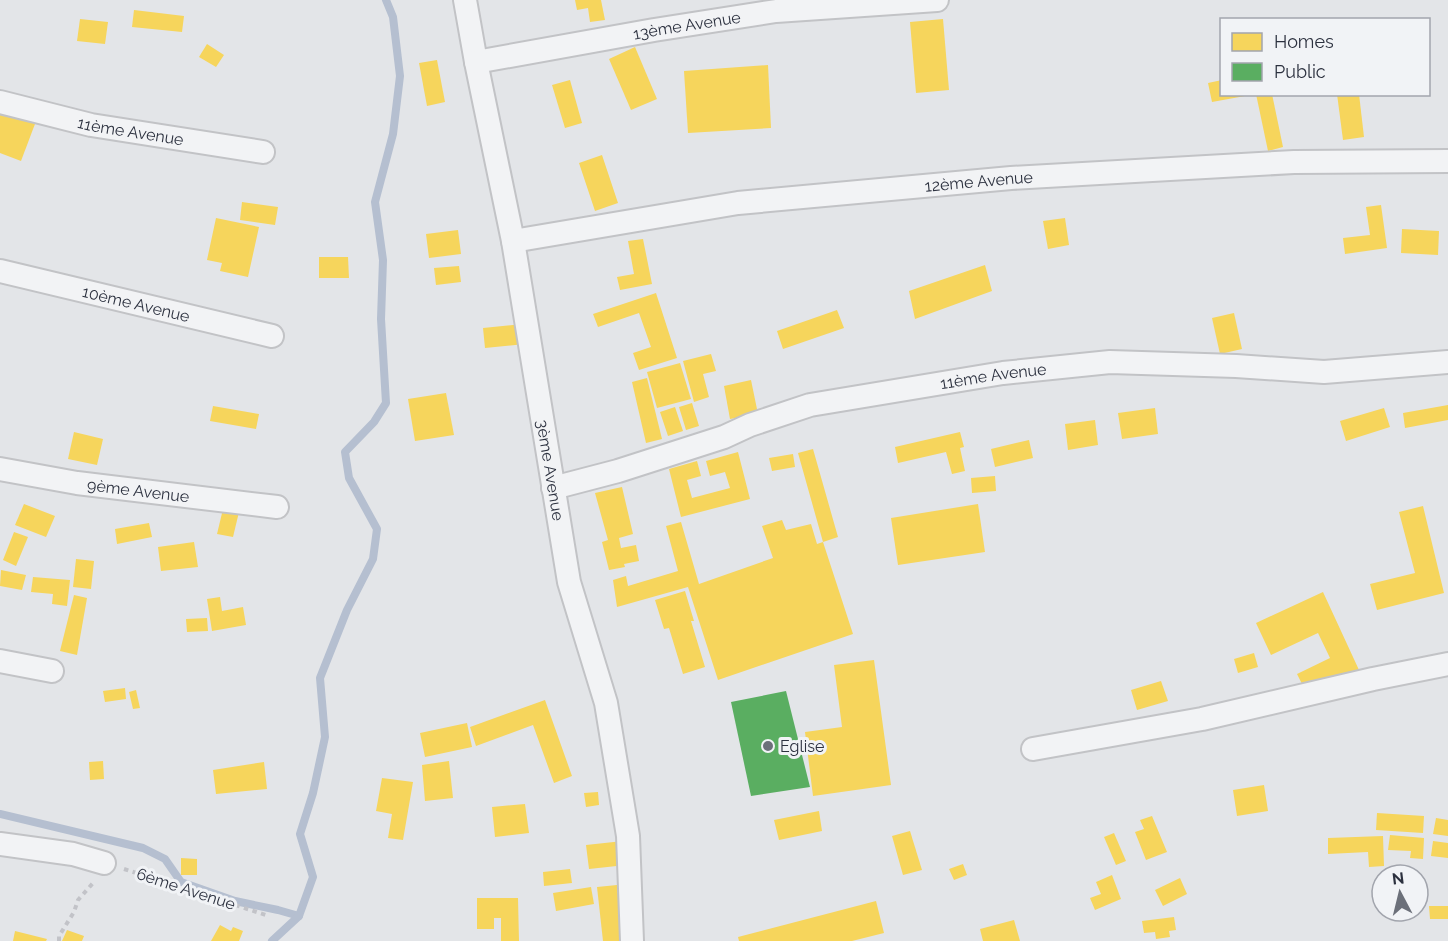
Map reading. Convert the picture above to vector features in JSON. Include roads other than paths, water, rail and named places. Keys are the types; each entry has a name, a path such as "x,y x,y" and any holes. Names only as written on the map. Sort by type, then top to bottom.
{"street":[{"name":"3ème Avenue","path":"465,0 513,241 569,582 606,704 628,836 632,941"},
{"name":"13ème Avenue","path":"476,62 776,11 937,0"},
{"name":"11ème Avenue","path":"0,102 91,124 263,152"},
{"name":"12ème Avenue","path":"513,241 738,203 1011,178 1294,162 1448,161"},
{"name":"10ème Avenue","path":"0,271 272,336"},
{"name":"11ème Avenue","path":"553,488 618,471 724,437 759,422 810,405 1003,373 1110,362 1236,366 1324,372 1448,362"},
{"name":"9ème Avenue","path":"0,469 77,483 277,507"},
{"path":"0,661 52,672"},
{"path":"1033,749 1202,719 1448,664"},
{"path":"0,844 73,854 104,863"}],"waterway":[{"path":"272,941 299,916 313,877 300,834 313,793 325,737 320,678 347,610 373,559 377,529 349,478 345,452 374,422 386,403 381,319 383,260 375,202 393,134 400,76 393,17 386,0"},
{"path":"0,814 143,848 165,859 181,882 235,901 299,916"}],"place":[{"name":"Eglise","path":"768,746"}]}
